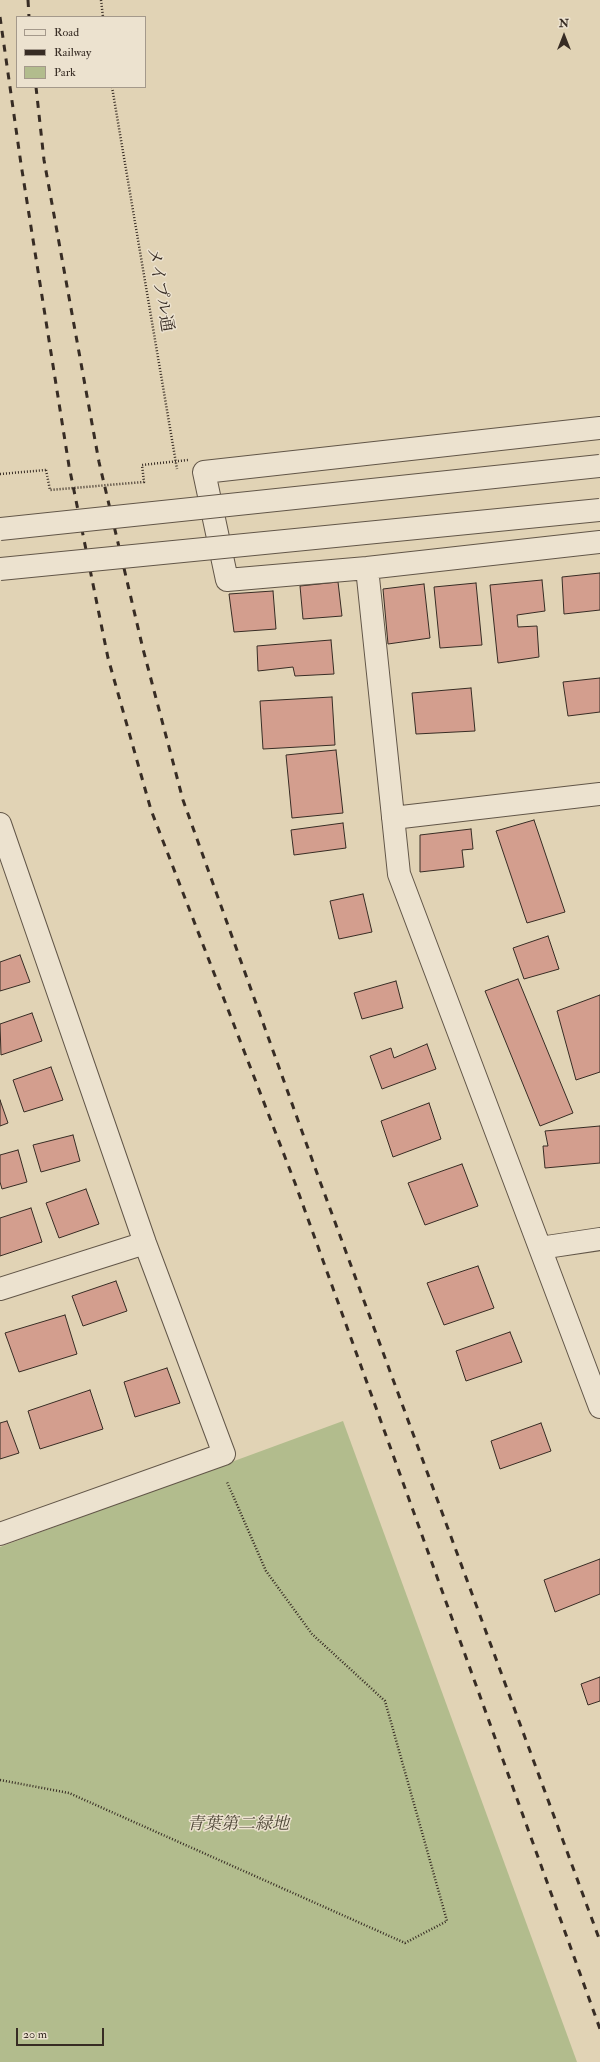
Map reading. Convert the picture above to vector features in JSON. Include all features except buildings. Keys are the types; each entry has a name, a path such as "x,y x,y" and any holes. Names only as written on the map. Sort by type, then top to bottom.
{"street":[{"path":"600,428 196,466 226,580 367,568 600,542"},
{"path":"0,529 600,466"},
{"path":"0,569 600,510"},
{"path":"367,568 398,874 600,1406"},
{"path":"393,818 600,794"},
{"path":"0,824 145,1243 224,1454 0,1534"},
{"path":"540,1248 600,1239"},
{"path":"0,1289 145,1243"}],"path":[{"path":"101,0 103,16"},
{"name":"メイプル通","path":"112,88 177,470 196,466"},
{"path":"0,474 46,470 50,490 144,482 142,465 196,466"},
{"path":"0,1780 69,1793 405,1943 447,1921 385,1701 312,1634 266,1571 215,1456"}],"green space":[{"name":"青葉第二緑地","path":"343,1421 577,2062 0,2062 0,1547"}],"railway":[{"path":"28,0 29,16"},
{"path":"0,17 21,164 69,466 108,658 151,810 295,1183 600,2029"},
{"path":"36,88 44,160 99,462 143,649 183,800 318,1176 600,1941"}]}
